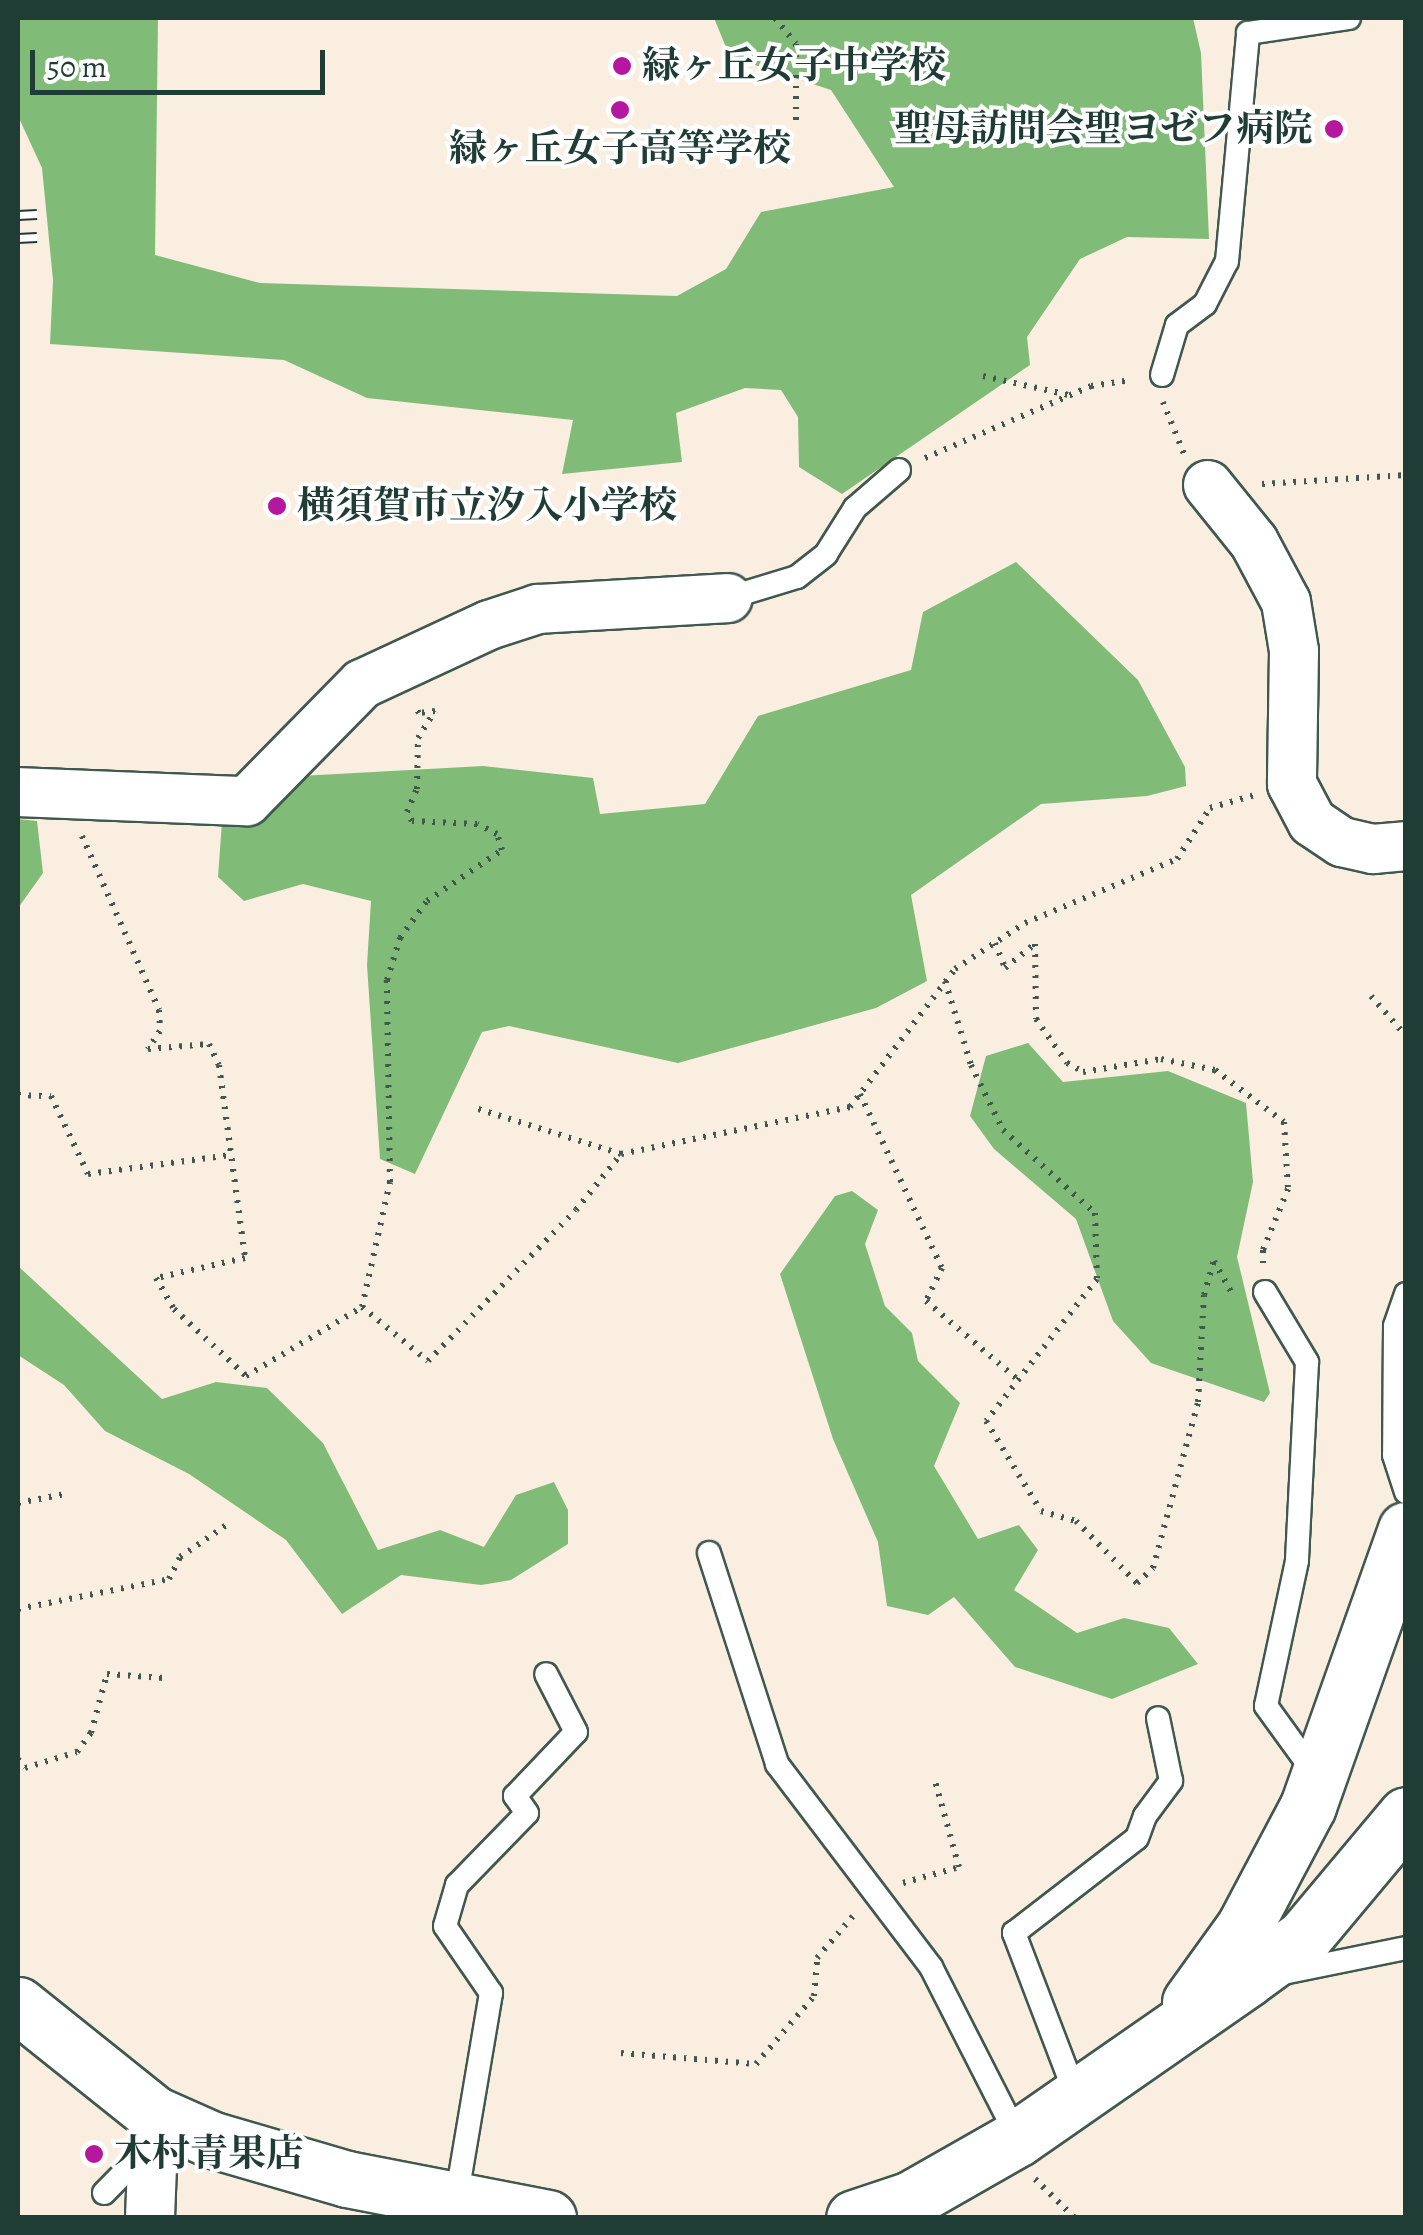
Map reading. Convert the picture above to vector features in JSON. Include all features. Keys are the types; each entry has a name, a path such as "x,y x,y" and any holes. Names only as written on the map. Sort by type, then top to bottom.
{"street":[{"path":"1208,485 1254,542 1286,602 1294,651 1292,784 1328,838 1372,849 1406,846"},
{"path":"18,792 247,801 362,684 415,659 538,609 728,598"},
{"path":"1166,2036 1244,1927 1318,1778 1406,1530"},
{"path":"854,2218 911,2199 1018,2138 1304,1937 1406,1815"},
{"path":"18,2005 152,2130 212,2140 347,2179 548,2218"},
{"path":"150,2218 152,2130"}],"lane":[{"path":"1162,375 1177,325 1205,304 1227,261 1248,33 1349,18"},
{"path":"728,598 797,576 826,554 855,508 899,470"},
{"path":"1264,1292 1307,1362 1297,1561 1266,1706 1318,1778"},
{"path":"1406,1294 1396,1326 1394,1456 1406,1492"},
{"path":"709,1553 777,1764 931,1967 1018,2138"},
{"path":"456,2200 491,1993 445,1926 457,1885 526,1813 515,1796 576,1732 546,1674"},
{"path":"1077,2098 1014,1933 1138,1838 1144,1816 1171,1781 1158,1718"},
{"path":"1245,1980 1406,1948"},
{"path":"104,2193 152,2130"}],"path":[{"path":"775,18 796,44 796,128"},
{"path":"899,470 1070,395 1162,375 1164,411 1178,447 1208,485 1406,475"},
{"path":"983,376 1070,395"},
{"path":"78,827 159,1010 160,1031 148,1049 209,1044 219,1065 244,1258 156,1278 174,1309 246,1376 362,1307 390,1182 387,980 400,938 427,901 502,850 497,834 476,824 412,822 408,812 417,789 418,738 435,711 418,713 414,704 431,702 439,690 415,659"},
{"path":"472,1106 620,1154 850,1106 945,981 995,942 1025,923 1177,859 1210,808 1292,784"},
{"path":"945,981 971,1065 1004,1130 1095,1212 1098,1279 986,1420 1041,1511 1076,1521 1137,1583 1152,1568 1198,1402 1204,1295 1214,1261 1244,1316 1264,1292 1263,1250 1288,1189 1284,1122 1216,1070 1161,1059 1083,1072 1067,1064 1036,1019 1035,944 1005,968 995,942"},
{"path":"1371,996 1406,1036"},
{"path":"859,1093 942,1268 926,1301 1018,1379"},
{"path":"18,1095 51,1096 88,1174 231,1155"},
{"path":"362,1307 428,1361 576,1210 620,1154"},
{"path":"18,1503 65,1494"},
{"path":"18,1609 170,1578 180,1557 224,1526"},
{"path":"18,1759 25,1768 77,1752 91,1734 106,1674 164,1678"},
{"path":"621,2053 756,2064 814,1996 817,1958 874,1890 959,1867 934,1781"}],"green space":[{"path":"18,18 158,18 155,255 260,283 677,296 726,269 761,212 894,187 831,90 730,57 714,18 1193,18 1201,53 1209,239 1127,237 1080,259 1027,337 1030,365 842,494 799,467 798,417 781,390 745,388 676,413 682,462 562,474 573,420 367,398 284,360 50,344 53,280 42,168 18,116"},
{"path":"1016,562 1138,680 1185,767 1186,786 1147,796 1041,804 911,895 927,981 876,1008 678,1063 509,1026 482,1032 415,1174 380,1159 367,965 371,901 303,884 244,901 218,877 222,821 300,776 483,766 593,778 600,814 705,804 758,716 911,670 923,612"},
{"path":"18,819 37,821 43,873 18,908"},
{"path":"1028,1043 1063,1082 1168,1071 1246,1103 1253,1182 1237,1257 1270,1393 1264,1402 1151,1363 1113,1321 1076,1219 994,1149 970,1116 986,1056"},
{"path":"852,1191 878,1210 865,1244 885,1306 912,1333 918,1361 960,1403 934,1466 978,1539 1019,1525 1038,1550 1014,1590 1077,1633 1124,1618 1169,1628 1198,1664 1112,1699 1015,1667 954,1597 928,1615 887,1606 878,1542 833,1439 780,1274 835,1196"},
{"path":"18,1266 162,1399 216,1382 267,1388 323,1443 378,1550 440,1530 484,1547 516,1495 554,1482 568,1510 568,1544 511,1580 481,1585 401,1575 342,1614 286,1540 189,1474 105,1431 64,1385 18,1355"}],"railway":[{"path":"18,215 37,214"},
{"path":"18,238 37,237"}],"place":[{"name":"緑ヶ丘女子中学校","path":"622,66"},
{"name":"緑ヶ丘女子高等学校","path":"620,110"},
{"name":"聖母訪問会聖ヨゼフ病院","path":"1334,129"},
{"name":"横須賀市立汐入小学校","path":"277,506"},
{"name":"木村青果店","path":"94,2154"}]}
